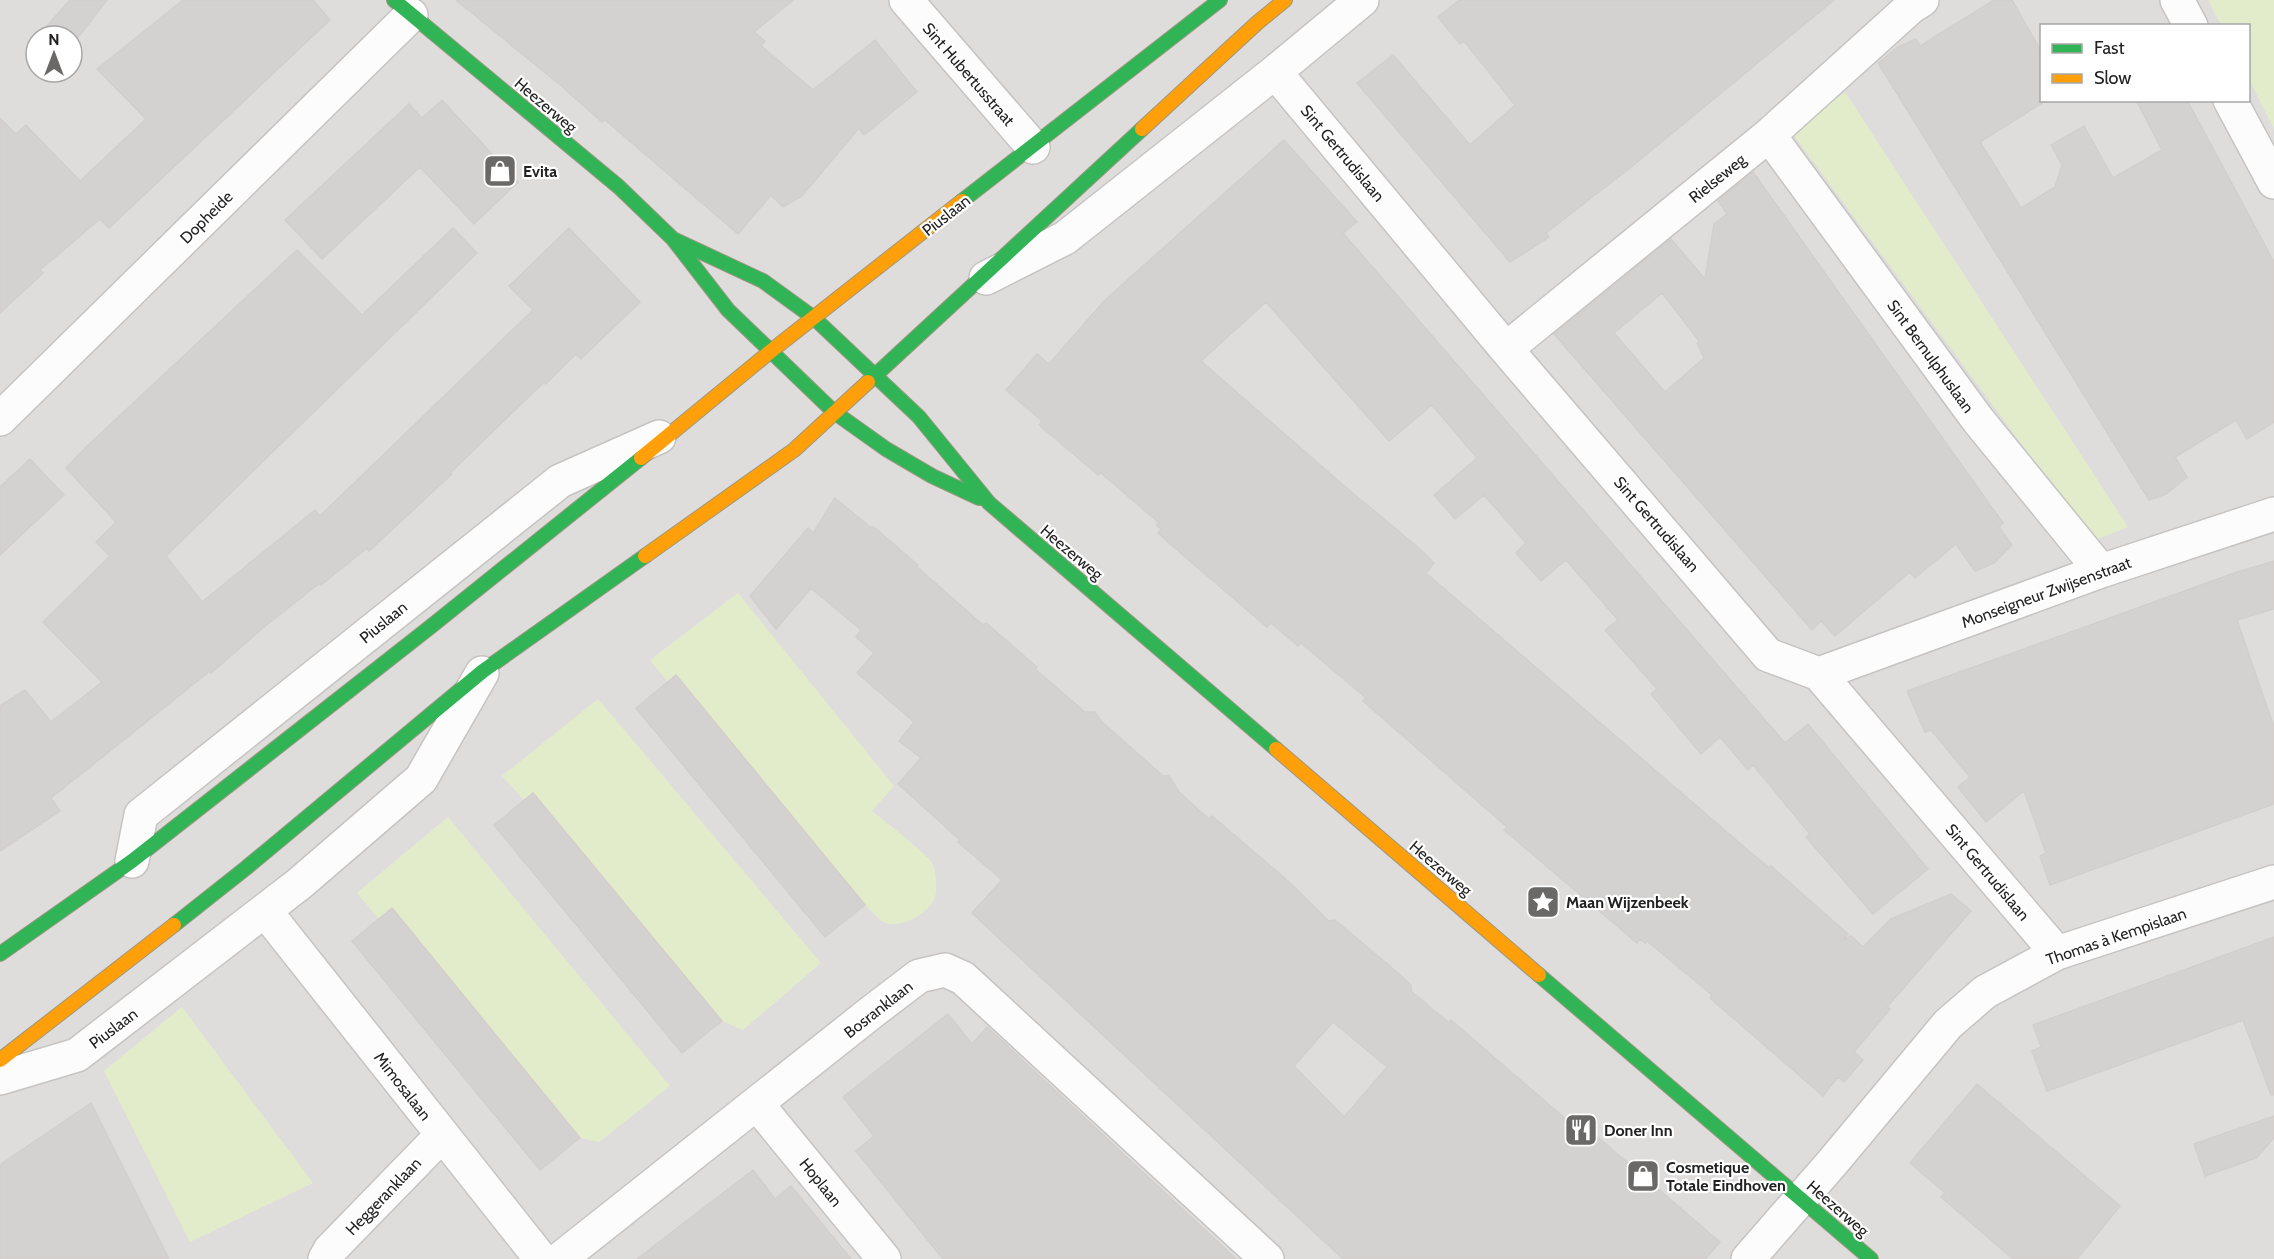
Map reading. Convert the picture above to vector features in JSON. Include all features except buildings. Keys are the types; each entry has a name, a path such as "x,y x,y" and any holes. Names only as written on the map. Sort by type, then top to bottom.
{"main road":[{"name":"Piuslaan","path":"0,1060 246,868 483,671 794,450 874,374 976,283 1257,23 1285,0"},
{"name":"Piuslaan","path":"678,428 771,351 1217,1"},
{"name":"Heezerweg","path":"402,7 619,187 673,239 706,284 834,412 886,449 989,503"},
{"name":"Heezerweg","path":"673,239 763,281 814,318 919,417 989,503 1872,1259"},
{"name":"Piuslaan","path":"0,954 132,861"}],"street":[{"name":"Sint Hubertusstraat","path":"906,0 1033,147"},
{"name":"Piuslaan","path":"976,283 1065,238 1362,0"},
{"name":"Rielseweg","path":"1506,349 1769,135 1912,6 1922,0"},
{"path":"2177,0 2190,24"},
{"name":"Dopheide","path":"0,419 402,7"},
{"name":"Sint Gertrudislaan","path":"1275,72 1506,349 1768,655 1819,674 2057,953"},
{"path":"2231,102 2274,182"},
{"name":"Sint Bernulphuslaan","path":"1769,135 1978,420 2101,571"},
{"name":"Piuslaan","path":"132,861 141,815 541,495 560,481 678,428"},
{"name":"Monseigneur Zwijsenstraat","path":"1819,674 2101,571 2274,514"},
{"name":"Piuslaan","path":"0,1077 77,1055 266,912 421,779 483,671"},
{"name":"Thomas à Kempislaan","path":"1748,1259 1948,1024 1985,992 2057,953 2274,882"},
{"name":"Mimosalaan","path":"266,912 541,1259"},
{"name":"Bosranklaan","path":"560,1259 919,976 945,970 963,978 1267,1259"},
{"name":"Hoplaan","path":"757,1104 884,1259"},
{"name":"Heggeranklaan","path":"325,1259 330,1250 442,1136"}],"shaded area":[{"path":"0,0 2274,0 2274,1259 0,1259"},
{"path":"263,947 409,1129 327,1198 313,1183 182,1007"}],"green space":[{"path":"2208,0 2274,0 2274,129 2250,81 2250,24 2220,24"},
{"path":"1845,92 2128,527 2093,541 1792,133"},
{"path":"738,593 894,786 872,811 929,859 935,876 934,900 926,910 913,919 893,924 883,922 875,915 675,676 668,682 650,660"},
{"path":"598,699 821,963 743,1030 722,1021 534,793 524,800 502,776"},
{"path":"448,817 670,1086 599,1142 580,1138 392,908 379,919 357,893"},
{"path":"182,1007 313,1183 190,1242 104,1071"}],"traffic: fast":[{"path":"394,0 619,187 673,239 728,310 834,412 886,449 932,476 979,498"},
{"path":"962,201 1220,0"},
{"path":"868,382 1142,129"},
{"path":"673,239 763,281 814,318 919,417 989,503 1276,749"},
{"path":"0,954 132,861 641,458"},
{"path":"174,925 483,671 645,556"},
{"path":"1539,975 1871,1259"}],"traffic: slow":[{"path":"1142,129 1285,0"},
{"path":"641,458 771,351 962,201"},
{"path":"645,556 794,450 868,382"},
{"path":"1276,749 1539,975"},
{"path":"0,1060 174,925"}],"place":[{"name":"Evita","path":"500,171"},
{"name":"Maan Wijzenbeek","path":"1543,902"},
{"name":"Doner Inn","path":"1581,1130"},
{"name":"Cosmetique Totale Eindhoven","path":"1643,1176"}]}
